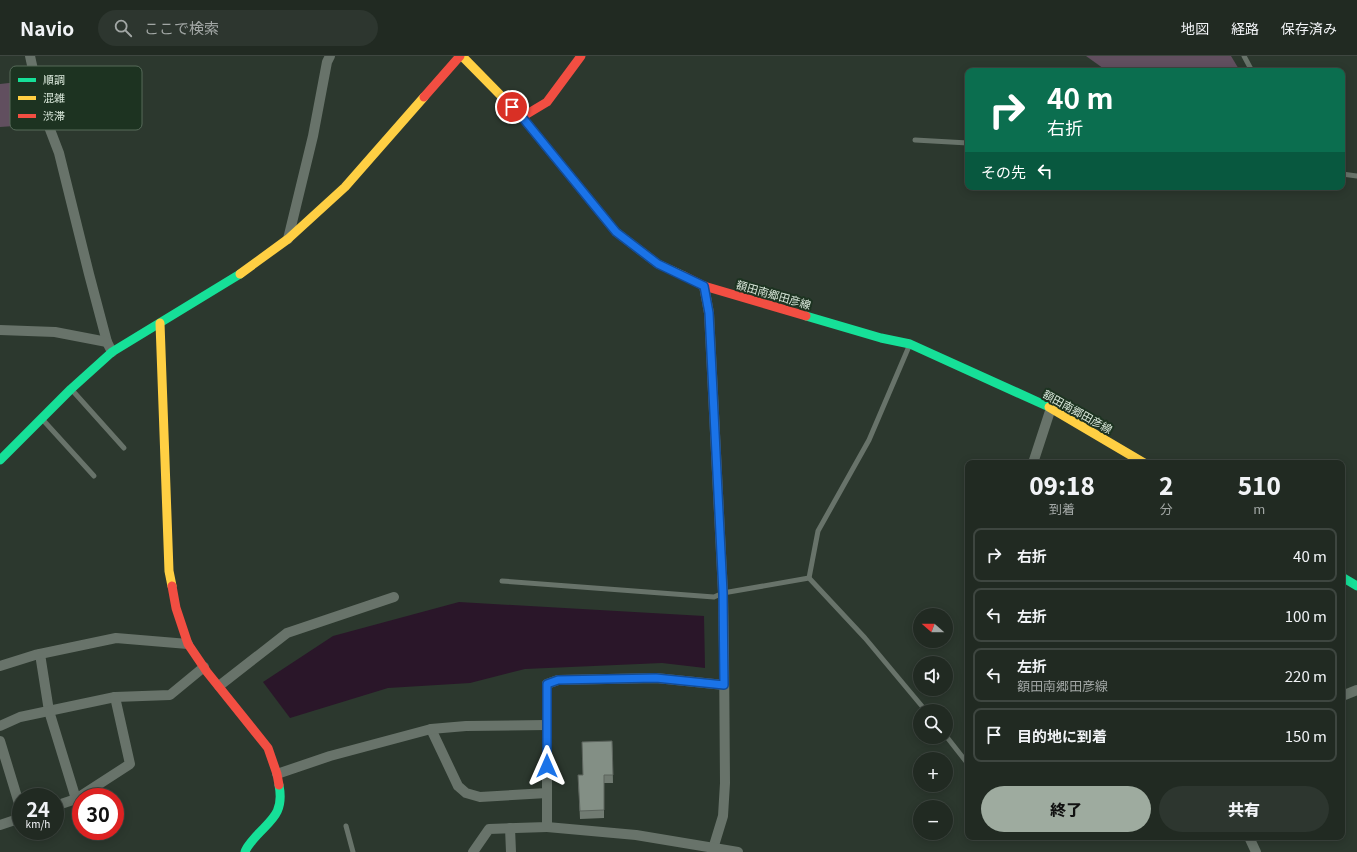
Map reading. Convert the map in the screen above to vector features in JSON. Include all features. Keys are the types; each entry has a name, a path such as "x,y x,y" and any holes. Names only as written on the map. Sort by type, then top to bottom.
{"street":[{"path":"30,56 32,66"},
{"path":"288,239 313,136 327,62 330,56"},
{"path":"0,460 71,389 112,352 239,275 288,239 345,187 462,56"},
{"name":"額田南郷田彦線","path":"462,56 522,117 616,232 658,264 704,286 881,338 910,344 1051,408 1139,460"},
{"path":"522,117 547,102 581,56"},
{"path":"50,130 59,153 88,274 107,342 112,352"},
{"path":"704,286 709,313 723,593 725,783 723,816 713,850"},
{"path":"160,323 168,571 176,608 188,644 204,667 268,748 277,774 281,796 277,812 271,822 256,836 245,852"},
{"path":"0,330 55,332 107,342"},
{"path":"1034,460 1051,408"},
{"path":"1345,579 1357,586"},
{"path":"219,686 287,633 394,597"},
{"path":"0,666 40,654 116,638 188,644"},
{"path":"40,654 49,711 73,788"},
{"path":"0,726 20,717 115,697 170,695 204,667"},
{"path":"547,827 547,684 558,680 656,678 724,685"},
{"path":"1345,695 1357,690"},
{"path":"93,788 130,764 115,697"},
{"path":"277,774 330,756 432,729 466,726 547,725"},
{"path":"432,729 458,786 466,793 480,797 547,793"},
{"path":"0,740 14,788"},
{"path":"0,825 12,821"},
{"path":"473,852 489,829 547,827 636,835 713,850 738,852"},
{"path":"510,828 511,852"},
{"path":"1250,840 1256,852"}],"lane":[{"path":"1244,56 1250,68"},
{"path":"915,140 965,143"},
{"path":"1345,174 1357,176"},
{"path":"808,578 818,531 869,440 910,344"},
{"path":"71,389 124,448"},
{"path":"42,419 94,476"},
{"path":"502,581 714,597 723,593 808,578"},
{"path":"808,578 865,638 920,704"},
{"path":"952,744 965,760"},
{"path":"346,826 353,852"}],"shaded area":[{"path":"1086,56 1231,56 1238,68 1103,68"},
{"path":"10,83 10,126 0,127 0,84"},
{"path":"459,602 704,616 705,668 662,663 525,669 470,683 388,688 290,718 263,682 333,636"}],"building":[{"path":"612,741 613,775 604,775 604,810 580,811 578,775 583,775 582,742"}],"traffic: fast":[{"path":"0,460 71,389 112,352 240,274"},
{"path":"806,316 881,338 910,344 1049,407"},
{"path":"1345,579 1357,586"},
{"path":"245,852 252,841 274,817 280,804 279,785"}],"traffic: slow":[{"path":"462,56 522,117 616,232 658,264 684,276"},
{"path":"240,274 288,239 345,187 424,97"},
{"path":"160,323 169,571 172,586"},
{"path":"1049,407 1139,460"}],"traffic: jam":[{"path":"424,97 460,56"},
{"path":"522,117 547,102 581,56"},
{"path":"684,276 704,286 806,316"},
{"path":"172,586 176,608 188,644 207,672 268,748 277,774 279,785"}],"route":[{"path":"512,107 522,117 616,232 658,264 704,286 709,313 723,593 724,685 656,678 558,680 547,684 547,766"}]}
